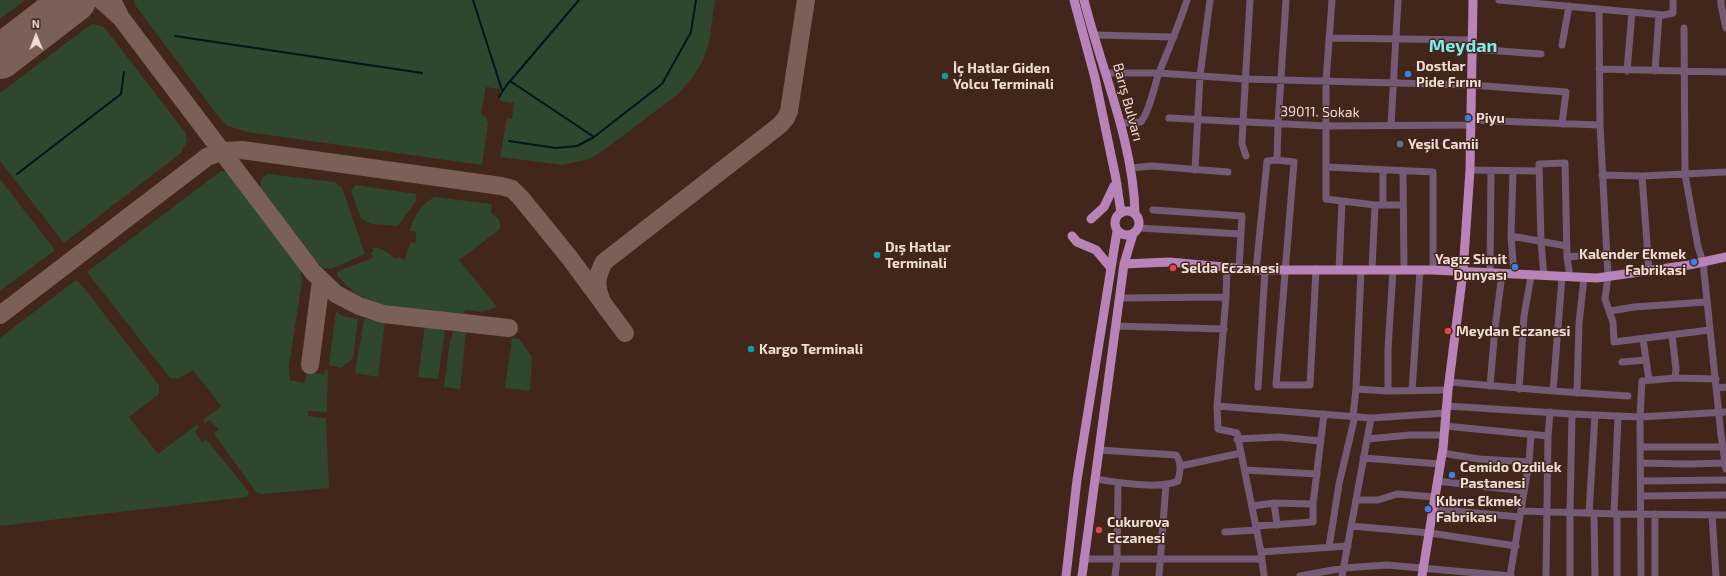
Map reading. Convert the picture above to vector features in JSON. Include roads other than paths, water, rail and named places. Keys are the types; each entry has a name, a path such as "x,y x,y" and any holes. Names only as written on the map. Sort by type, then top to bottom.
{"main road":[{"name":"Barış Bulvarı","path":"1074,0 1095,78 1117,184 1121,213"},
{"name":"Barış Bulvarı","path":"1084,0 1120,123 1135,193 1135,214"},
{"path":"1423,572 1442,453 1448,386 1463,272 1470,170 1473,0"},
{"path":"1091,219 1104,207 1114,186 1117,184"},
{"path":"1066,576 1077,480 1103,328 1117,231 1115,221 1121,213 1128,211 1135,214 1139,220 1124,264 1083,559 1082,576"},
{"path":"1117,231 1124,235 1136,231"},
{"path":"1072,236 1077,242 1096,250 1111,268"},
{"path":"1124,264 1169,262 1260,270 1433,270 1584,278 1649,271 1726,257"}],"street":[{"path":"1120,123 1141,122 1146,116 1159,74 1187,0"},
{"path":"1196,170 1200,76 1210,0"},
{"path":"1246,156 1242,144 1244,79 1250,0"},
{"path":"1277,160 1286,0"},
{"path":"1332,0 1326,81 1326,199 1375,205 1403,205"},
{"path":"1391,126 1398,0"},
{"path":"1499,0 1659,15 1673,13 1674,0"},
{"path":"1721,0 1720,5 1725,18 1726,28"},
{"path":"1562,45 1570,6"},
{"path":"1599,9 1600,125 1608,276 1605,299 1613,322 1614,342 1672,336 1710,330"},
{"path":"1626,71 1632,12"},
{"path":"1655,71 1659,15"},
{"path":"1641,463 1688,464 1726,467 1722,413 1717,388 1706,302 1703,262 1698,247 1685,174 1683,72 1684,28"},
{"path":"1094,35 1174,37"},
{"path":"1329,38 1396,40 1473,45 1541,54"},
{"path":"1600,69 1626,71 1726,72"},
{"path":"1105,73 1394,84 1471,84 1566,92 1562,124"},
{"name":"39011. Sokak","path":"1169,118 1326,126 1391,126 1470,123 1600,125"},
{"path":"1258,387 1260,270 1267,161 1277,160 1294,162 1276,386 1310,385 1316,269"},
{"path":"1544,276 1541,242 1539,164 1565,164 1567,246 1566,277 1553,391"},
{"path":"1130,168 1152,166 1228,172"},
{"path":"1326,167 1433,172 1433,270"},
{"path":"1383,170 1383,205"},
{"path":"1470,170 1539,171"},
{"path":"1402,171 1404,270"},
{"path":"1490,273 1491,171"},
{"path":"1513,171 1511,236 1514,275"},
{"path":"1602,175 1642,176 1726,172"},
{"path":"1642,176 1649,271"},
{"path":"1340,270 1342,202"},
{"path":"1372,270 1375,205"},
{"path":"1153,210 1242,216 1239,268"},
{"path":"1136,231 1241,234"},
{"path":"1511,236 1567,246"},
{"path":"1567,257 1606,254"},
{"path":"1227,266 1218,406 1218,429 1237,432 1262,556 1264,576"},
{"path":"1329,547 1339,484 1354,416 1360,270"},
{"path":"1388,391 1388,349 1393,270"},
{"path":"1412,390 1420,270"},
{"path":"1490,386 1495,328 1502,274"},
{"path":"1519,388 1524,316 1531,276"},
{"path":"1577,393 1579,323 1584,278"},
{"path":"1119,298 1226,297"},
{"path":"1610,310 1706,302"},
{"path":"1116,326 1224,329"},
{"path":"1672,336 1676,369 1675,378"},
{"path":"1643,339 1649,380"},
{"path":"1622,362 1646,360"},
{"path":"1641,576 1640,417 1642,381 1675,378 1716,379"},
{"path":"1356,389 1388,391 1448,386 1490,386 1628,396"},
{"path":"1717,388 1726,387"},
{"path":"1218,406 1371,418 1446,409 1550,412 1640,417 1722,413"},
{"path":"1546,576 1548,436 1550,412"},
{"path":"1225,532 1277,524 1313,522 1313,504 1324,414"},
{"path":"1570,576 1572,414"},
{"path":"1595,415 1591,513 1595,576"},
{"path":"1617,576 1616,514 1618,416"},
{"path":"1342,576 1371,418"},
{"path":"1367,439 1444,431 1548,436"},
{"path":"1300,576 1344,568 1388,565 1423,572 1510,576 1529,462 1531,434"},
{"path":"1238,439 1279,437 1320,441"},
{"path":"1640,447 1724,442"},
{"path":"1095,479 1118,483 1166,485 1178,481 1180,460 1176,455 1099,450"},
{"path":"1180,466 1241,453"},
{"path":"1442,453 1479,459 1529,462"},
{"path":"1363,458 1440,464"},
{"path":"1245,470 1317,474"},
{"path":"1641,481 1726,480"},
{"path":"1438,481 1524,492"},
{"path":"1115,576 1117,560 1118,483"},
{"path":"1159,576 1166,485"},
{"path":"1356,500 1378,500 1397,494 1435,498"},
{"path":"1641,496 1726,495"},
{"path":"1252,506 1274,503 1313,504"},
{"path":"1274,503 1277,524"},
{"path":"1433,509 1520,514 1570,512 1726,515"},
{"path":"1655,514 1655,576"},
{"path":"1712,515 1716,576"},
{"path":"1351,526 1430,533 1516,546"},
{"path":"1083,559 1160,560 1262,556 1329,547 1348,546"}],"waterway":[{"path":"473,0 502,90"},
{"path":"499,97 506,86 579,0"},
{"path":"594,137 662,84 691,32 696,0"},
{"path":"175,36 422,73"},
{"path":"17,174 121,94 124,72"},
{"path":"509,141 556,148 577,146 594,137 510,81"}],"place":[{"name":"Dostlar Pide Fırını","path":"1408,74"},
{"name":"İç Hatlar Giden Yolcu Terminali","path":"945,76"},
{"name":"Piyu","path":"1468,118"},
{"name":"Yeşil Camii","path":"1400,144"},
{"name":"Dış Hatlar Terminali","path":"877,255"},
{"name":"Kalender Ekmek Fabrikasi","path":"1694,262"},
{"name":"Yagız Simit Dunyası","path":"1515,267"},
{"name":"Selda Eczanesi","path":"1173,268"},
{"name":"Meydan Eczanesi","path":"1448,331"},
{"name":"Kargo Terminali","path":"751,349"},
{"name":"Cemido Ozdilek Pastanesi","path":"1452,475"},
{"name":"Kıbrıs Ekmek Fabrikası","path":"1428,509"},
{"name":"Cukurova Eczanesi","path":"1099,530"}],"district":[{"name":"Meydan","path":"1463,46"}]}
